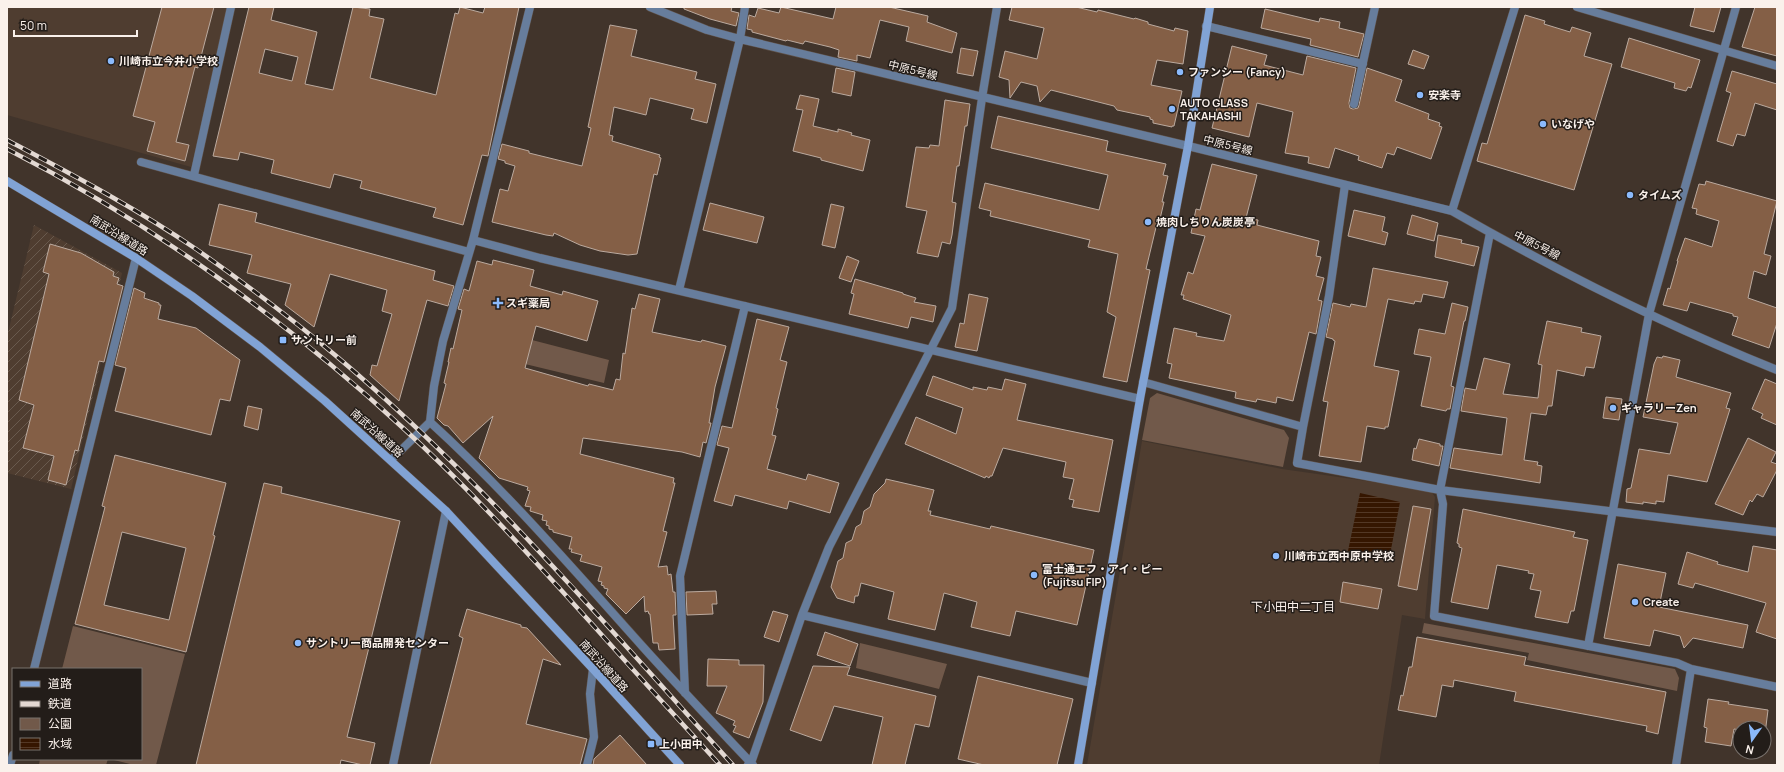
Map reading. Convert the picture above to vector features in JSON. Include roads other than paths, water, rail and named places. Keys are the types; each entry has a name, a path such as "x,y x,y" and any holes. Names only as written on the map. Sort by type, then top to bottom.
{"street":[{"path":"194,176 231,7"},
{"path":"391,460 430,422 434,386 443,341 473,240 530,7"},
{"name":"中原5号線","path":"650,7 708,30 740,39 1452,211 1490,233 1649,314 1777,370"},
{"path":"679,290 740,39 745,7"},
{"path":"430,422 471,459 515,505 750,764 802,615 829,547 952,308 982,98 997,7"},
{"path":"1078,765 1140,399 1188,146 1210,7"},
{"path":"1354,104 1375,7"},
{"path":"1452,211 1515,7"},
{"path":"1577,7 1723,52 1777,66"},
{"path":"1588,646 1649,314 1736,7"},
{"path":"1206,26 1363,64"},
{"path":"141,162 469,252"},
{"name":"南武沿線道路","path":"7,180 136,258 192,296 260,348 325,401 446,511 680,765"},
{"path":"1345,185 1329,296 1297,463 1440,490 1777,532"},
{"path":"1490,233 1440,490 1443,504 1434,616 1677,663 1691,669 1777,687"},
{"path":"473,240 540,258 1140,399"},
{"path":"34,668 136,258"},
{"path":"686,693 680,576 745,306"},
{"path":"1144,382 1303,427"},
{"path":"393,765 446,511"},
{"path":"802,615 1092,683"},
{"path":"587,765 594,737 590,694 593,669"},
{"path":"1676,765 1691,669"}],"water":[{"path":"1360,493 1400,502 1389,560 1348,551"}],"railway":[{"path":"7,140 150,219 196,249 249,287 335,355 389,402 441,451 541,553 733,765"},
{"path":"7,149 113,208 215,275 312,349 358,388 428,451 476,499 720,765"}],"place":[{"name":"川崎市立今井小学校","path":"111,61"},
{"name":"ファンシー (Fancy)","path":"1180,72"},
{"name":"安楽寺","path":"1420,95"},
{"name":"AUTO GLASS TAKAHASHI","path":"1172,109"},
{"name":"いなげや","path":"1543,124"},
{"name":"タイムズ","path":"1630,195"},
{"name":"焼肉しちりん炭炭亭","path":"1148,222"},
{"name":"スギ薬局","path":"498,303"},
{"name":"サントリー前","path":"283,340"},
{"name":"ギャラリーZen","path":"1613,408"},
{"name":"川崎市立西中原中学校","path":"1276,556"},
{"name":"富士通エフ・アイ・ピー (Fujitsu FIP)","path":"1034,575"},
{"name":"Create","path":"1635,602"},
{"name":"サントリー商品開発センター","path":"298,643"},
{"name":"上小田中","path":"651,744"}],"district":[{"name":"下小田中二丁目","path":"1293,607"}]}
